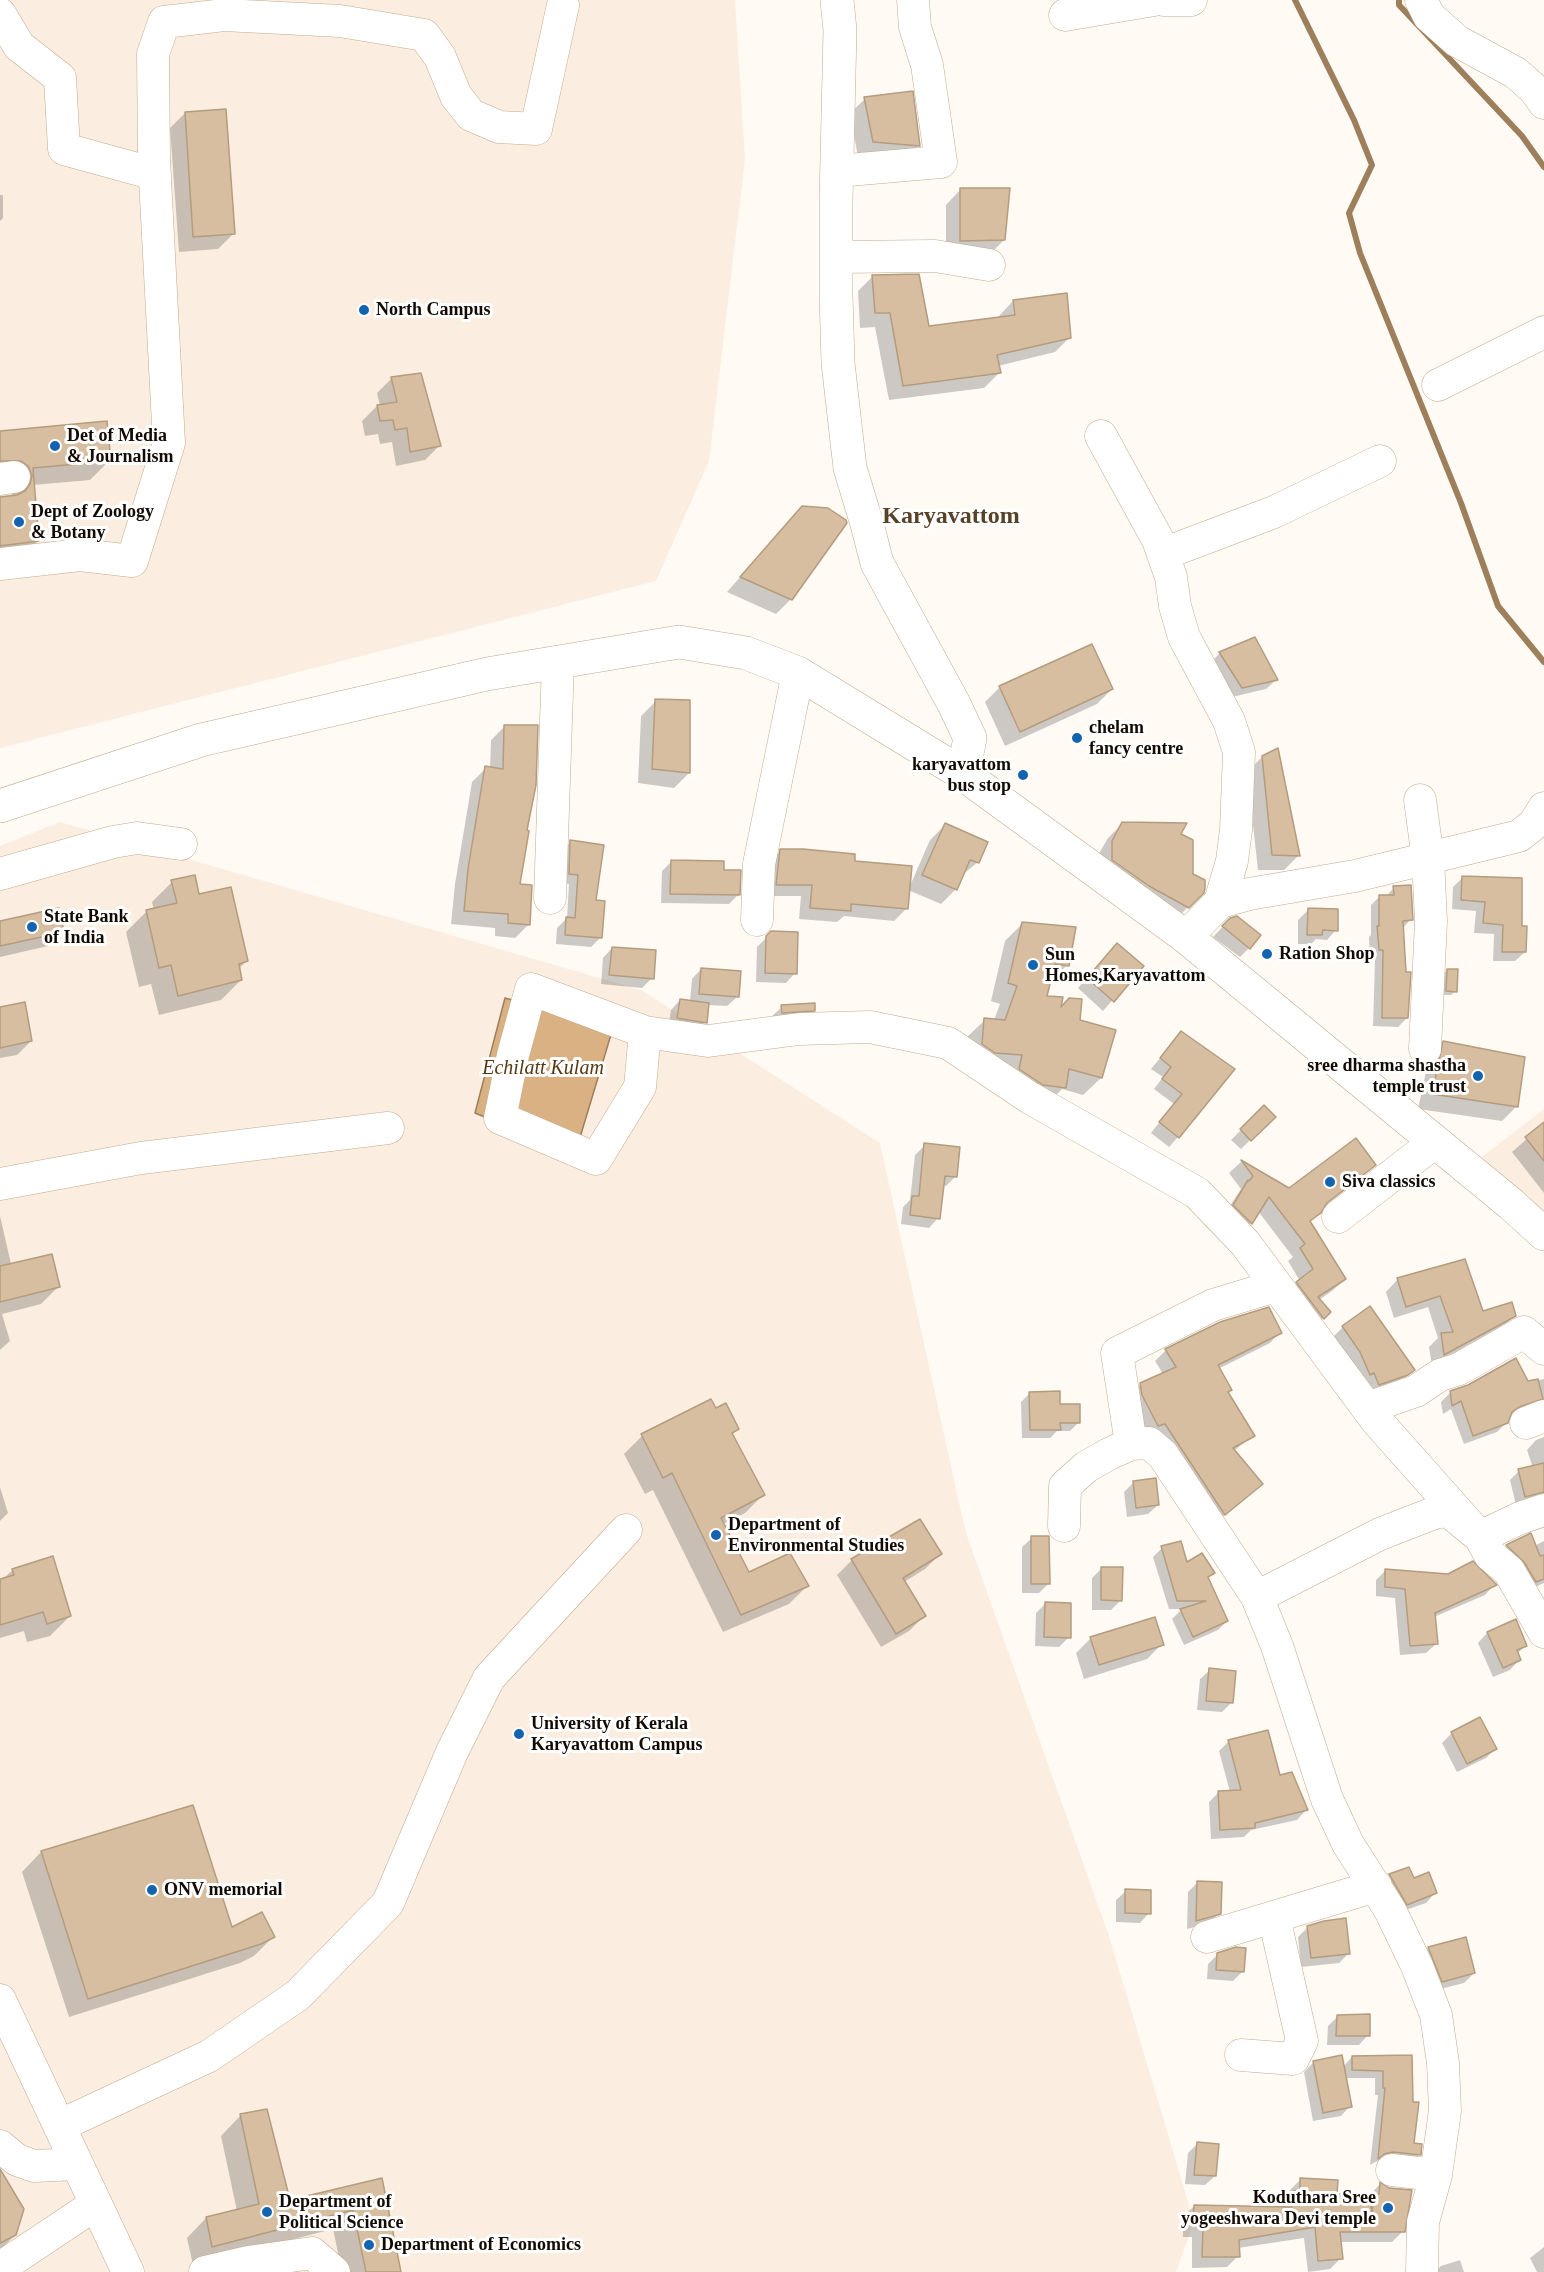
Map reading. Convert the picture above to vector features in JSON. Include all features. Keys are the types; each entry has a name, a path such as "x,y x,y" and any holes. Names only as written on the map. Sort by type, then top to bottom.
{"main road":[{"path":"837,0 840,30 836,256 838,363 850,468 877,563 954,704 970,738 963,774"},
{"path":"0,806 201,740 487,674 679,642 746,653 798,673 963,774 1186,937 1511,1204 1544,1234"}],"street":[{"path":"837,171 941,162 932,116 927,65 915,27 914,0"},
{"path":"1065,15 1154,0"},
{"path":"1164,0 1191,0"},
{"path":"1421,0 1429,16 1457,40 1516,73 1534,89 1544,103"},
{"path":"0,564 80,555 132,561 169,443 155,174 153,54 164,22 224,15 294,18 340,21 424,35 440,57 456,96 471,115 499,127 536,129 563,4"},
{"path":"0,14 19,46 60,78 64,149 155,174"},
{"path":"836,256 935,256 989,265"},
{"path":"1438,385 1544,332"},
{"path":"1101,436 1158,540 1171,576 1175,606 1184,637 1229,721 1239,752 1236,830 1232,861 1220,902 1186,937"},
{"path":"1163,554 1274,512 1380,461"},
{"path":"550,898 558,662"},
{"path":"757,920 759,864 798,673"},
{"path":"1420,800 1428,859 1431,921 1425,1049"},
{"path":"1220,902 1249,894 1355,876 1519,836 1534,824 1544,808"},
{"path":"0,874 121,840 137,838 181,844"},
{"path":"645,1032 640,1088 596,1159 500,1118 513,1055 531,990 645,1032 708,1041 799,1029 870,1027 948,1043 1030,1098 1197,1192 1245,1243 1367,1408 1480,1537 1490,1555 1509,1571 1544,1632"},
{"path":"0,1184 141,1158 388,1128"},
{"path":"1338,1217 1435,1142"},
{"path":"1131,1444 1117,1353 1213,1305 1276,1286"},
{"path":"1367,1408 1416,1391 1524,1332 1544,1349"},
{"path":"1064,1526 1065,1486 1086,1467 1131,1444 1149,1443 1164,1455 1257,1597 1277,1646 1327,1799 1348,1844 1376,1886 1399,1928 1436,2015 1443,2062 1445,2111 1436,2175 1423,2222 1422,2272"},
{"path":"1480,1537 1520,1518 1544,1510"},
{"path":"1257,1597 1380,1534 1434,1513 1446,1511 1452,1514 1480,1537"},
{"path":"59,2126 209,2056 298,1995 388,1903 452,1752 489,1678 626,1530"},
{"path":"1207,1937 1376,1886"},
{"path":"1241,2055 1293,2059 1302,2041 1274,1917"},
{"path":"0,2000 128,2272"},
{"path":"0,2146 17,2160 34,2166 77,2163"},
{"path":"1392,2170 1436,2175"},
{"path":"0,2268 96,2204"},
{"path":"205,2272 249,2262 312,2253 334,2272"}],"shaded area":[{"name":"North Campus","path":"0,0 735,0 745,159 709,461 656,581 0,748"},
{"name":"University of Kerala Karyavattom Campus","path":"60,822 641,990 880,1143 965,1530 1110,1939 1194,2222 1176,2272 0,2272 0,846"},
{"path":"1544,1109 1544,1216 1479,1159"}],"water":[{"name":"Echilatt Kulam","path":"505,998 613,1028 575,1154 475,1113"}],"building":[{"path":"913,91 920,146 873,142 864,97"},
{"path":"226,109 235,234 193,237 185,112"},
{"path":"960,188 1010,188 1005,240 960,241"},
{"path":"919,274 929,326 1015,315 1013,300 1067,293 1071,338 997,355 1001,373 903,386 890,313 875,313 872,275"},
{"path":"421,373 441,446 410,452 407,428 395,430 393,420 380,421 377,405 397,402 391,377"},
{"name":"Det of Media & Journalism","path":"107,421 111,461 33,468 39,541 0,546 0,497 17,495 25,491 32,475 28,466 21,461 0,461 0,431"},
{"path":"802,506 828,508 847,523 792,600 740,577"},
{"path":"1255,637 1278,680 1242,688 1219,652"},
{"path":"1092,644 1113,689 1020,732 999,686"},
{"path":"655,699 690,700 690,773 652,769"},
{"path":"504,725 538,725 536,785 520,884 532,885 530,925 508,923 508,914 464,911 468,869 485,766 503,769"},
{"path":"1278,748 1300,856 1272,855 1262,756"},
{"path":"1122,822 1187,823 1181,834 1193,840 1193,874 1205,880 1204,893 1189,908 1149,886 1112,860 1112,841"},
{"path":"945,823 988,842 979,863 970,860 957,890 922,875"},
{"path":"570,840 604,845 596,900 605,901 602,938 565,935 566,917 575,918 578,875 569,874"},
{"path":"780,849 855,854 855,861 912,866 908,909 851,904 851,911 810,908 812,885 776,885"},
{"path":"671,860 724,861 724,870 741,870 740,895 670,894"},
{"path":"195,875 199,894 231,887 248,961 239,964 242,980 178,996 171,965 159,968 146,910 177,903 171,880"},
{"path":"1462,876 1522,878 1522,926 1527,926 1526,952 1502,952 1503,925 1483,923 1485,902 1461,900"},
{"path":"1411,885 1413,920 1403,921 1406,972 1411,972 1408,1018 1382,1018 1383,950 1379,950 1377,926 1379,926 1379,895 1394,895 1393,886"},
{"name":"State Bank of India","path":"59,908 64,932 0,946 0,921"},
{"path":"1308,908 1338,909 1338,931 1323,930 1322,935 1307,935"},
{"path":"1237,916 1261,935 1250,949 1222,926 1230,918"},
{"path":"1022,922 1076,927 1069,966 1055,964 1047,996 1063,997 1061,1007 1069,998 1082,999 1080,1020 1116,1030 1102,1078 1069,1069 1066,1088 1043,1085 1019,1069 1022,1055 995,1053 982,1044 984,1018 1005,1020 1017,986 1008,983"},
{"path":"771,931 798,932 797,974 765,973 766,936"},
{"path":"1117,943 1144,966 1114,1002 1087,978"},
{"path":"612,947 656,950 654,979 609,975"},
{"path":"701,968 741,971 739,997 699,994"},
{"path":"1447,969 1458,969 1457,992 1446,991"},
{"path":"680,999 709,1003 707,1023 677,1018"},
{"path":"25,1002 32,1041 0,1048 0,1007"},
{"path":"815,1003 815,1011 782,1013 781,1005"},
{"path":"1181,1031 1235,1069 1179,1138 1159,1122 1182,1094 1162,1079 1171,1067 1160,1058"},
{"path":"1443,1041 1525,1057 1518,1107 1432,1094"},
{"path":"1264,1105 1276,1117 1251,1141 1240,1129"},
{"path":"1544,1122 1544,1161 1525,1137"},
{"path":"1356,1138 1376,1165 1327,1203 1321,1213 1310,1221 1346,1279 1318,1297 1331,1312 1324,1319 1296,1282 1313,1269 1300,1248 1305,1244 1269,1197 1252,1224 1233,1205 1248,1180 1253,1176 1241,1160 1289,1188"},
{"path":"924,1143 960,1147 957,1177 945,1176 940,1219 910,1215 912,1196 919,1196"},
{"path":"52,1254 60,1287 0,1302 0,1266"},
{"path":"1465,1259 1483,1311 1512,1302 1516,1316 1444,1355 1441,1333 1453,1332 1440,1296 1406,1307 1397,1278"},
{"path":"1370,1306 1415,1370 1408,1375 1379,1385 1374,1373 1370,1375 1360,1352 1342,1326"},
{"path":"1269,1307 1282,1333 1218,1365 1232,1390 1228,1392 1255,1436 1233,1448 1263,1484 1225,1515 1165,1424 1158,1426 1142,1395 1140,1383 1176,1367 1165,1349 1220,1322"},
{"path":"1516,1358 1528,1381 1538,1379 1543,1399 1519,1407 1512,1412 1508,1423 1473,1436 1461,1401 1452,1406 1450,1391 1468,1385"},
{"path":"1060,1391 1060,1404 1080,1404 1080,1423 1060,1423 1061,1430 1030,1430 1029,1392"},
{"path":"711,1399 716,1408 726,1403 739,1429 732,1433 765,1495 721,1518 749,1572 790,1553 809,1586 741,1615 672,1473 663,1478 641,1434"},
{"path":"1544,1463 1544,1492 1525,1497 1518,1469"},
{"path":"1156,1478 1159,1505 1136,1508 1133,1481"},
{"path":"920,1519 942,1554 903,1578 926,1616 896,1634 851,1559"},
{"path":"1531,1533 1540,1556 1544,1555 1544,1579 1536,1582 1524,1562 1506,1545"},
{"path":"1031,1536 1049,1536 1050,1584 1031,1584"},
{"path":"1181,1541 1187,1562 1202,1553 1215,1573 1208,1577 1228,1621 1193,1637 1180,1609 1206,1601 1177,1601 1161,1546"},
{"path":"53,1556 71,1616 47,1624 43,1612 0,1625 0,1579 14,1575 12,1569"},
{"path":"1473,1561 1497,1585 1435,1613 1438,1644 1410,1646 1405,1589 1385,1587 1385,1569 1448,1574"},
{"path":"1101,1567 1123,1567 1122,1601 1101,1600"},
{"path":"1045,1602 1071,1603 1071,1638 1044,1637"},
{"path":"1155,1617 1164,1645 1099,1665 1090,1637"},
{"path":"1516,1619 1527,1646 1517,1650 1521,1660 1503,1668 1487,1632"},
{"path":"1209,1668 1236,1671 1233,1703 1206,1701"},
{"path":"1480,1717 1497,1749 1467,1764 1451,1732"},
{"path":"1268,1730 1280,1775 1292,1772 1308,1810 1255,1823 1255,1828 1220,1830 1218,1791 1241,1790 1228,1740"},
{"path":"193,1805 232,1927 262,1912 275,1937 261,1944 88,1999 41,1851"},
{"path":"1409,1867 1414,1878 1429,1872 1437,1893 1407,1905 1389,1874"},
{"path":"1197,1881 1222,1882 1221,1914 1196,1921"},
{"path":"1125,1889 1151,1890 1151,1914 1125,1913"},
{"path":"1346,1918 1350,1954 1311,1958 1307,1926"},
{"path":"1466,1937 1475,1973 1442,1982 1428,1947"},
{"path":"1236,1947 1246,1948 1244,1972 1216,1970 1217,1953"},
{"path":"1370,2014 1370,2036 1336,2036 1337,2015"},
{"path":"1342,2055 1352,2107 1323,2113 1313,2061"},
{"path":"1412,2055 1413,2102 1419,2102 1414,2143 1422,2144 1421,2155 1393,2152 1384,2154 1378,2159 1385,2088 1383,2088 1383,2071 1352,2070 1352,2056"},
{"path":"267,2109 290,2200 382,2178 401,2272 366,2272 353,2210 212,2247 206,2217 259,2204 240,2114"},
{"path":"1197,2142 1219,2144 1216,2176 1194,2175"},
{"path":"0,2169 24,2209 16,2235 0,2243"},
{"path":"1300,2178 1338,2180 1337,2194 1369,2194 1372,2212 1374,2194 1379,2194 1380,2182 1389,2188 1412,2190 1405,2232 1340,2232 1343,2259 1318,2261 1315,2227 1239,2240 1240,2257 1202,2257 1203,2227 1193,2226 1194,2205 1292,2207 1293,2191 1300,2190"}],"waterway":[{"path":"1295,0 1354,120 1372,165 1349,213 1360,253 1461,503 1498,606 1544,662"},
{"path":"1399,0 1399,5 1522,136 1544,167"}],"place":[{"name":"North Campus","path":"364,310"},
{"name":"Det of Media & Journalism","path":"55,446"},
{"name":"Dept of Zoology & Botany","path":"19,522"},
{"name":"chelam fancy centre","path":"1077,738"},
{"name":"karyavattom bus stop","path":"1023,775"},
{"name":"State Bank of India","path":"32,927"},
{"name":"Ration Shop","path":"1267,954"},
{"name":"Sun Homes,Karyavattom","path":"1033,965"},
{"name":"sree dharma shastha temple trust","path":"1478,1076"},
{"name":"Siva classics","path":"1330,1182"},
{"name":"Department of Environmental Studies","path":"716,1535"},
{"name":"University of Kerala Karyavattom Campus","path":"519,1734"},
{"name":"ONV memorial","path":"152,1890"},
{"name":"Koduthara Sree yogeeshwara Devi temple","path":"1388,2208"},
{"name":"Department of Political Science","path":"267,2212"},
{"name":"Department of Economics","path":"369,2245"}],"district":[{"name":"Karyavattom","path":"951,517"}]}
